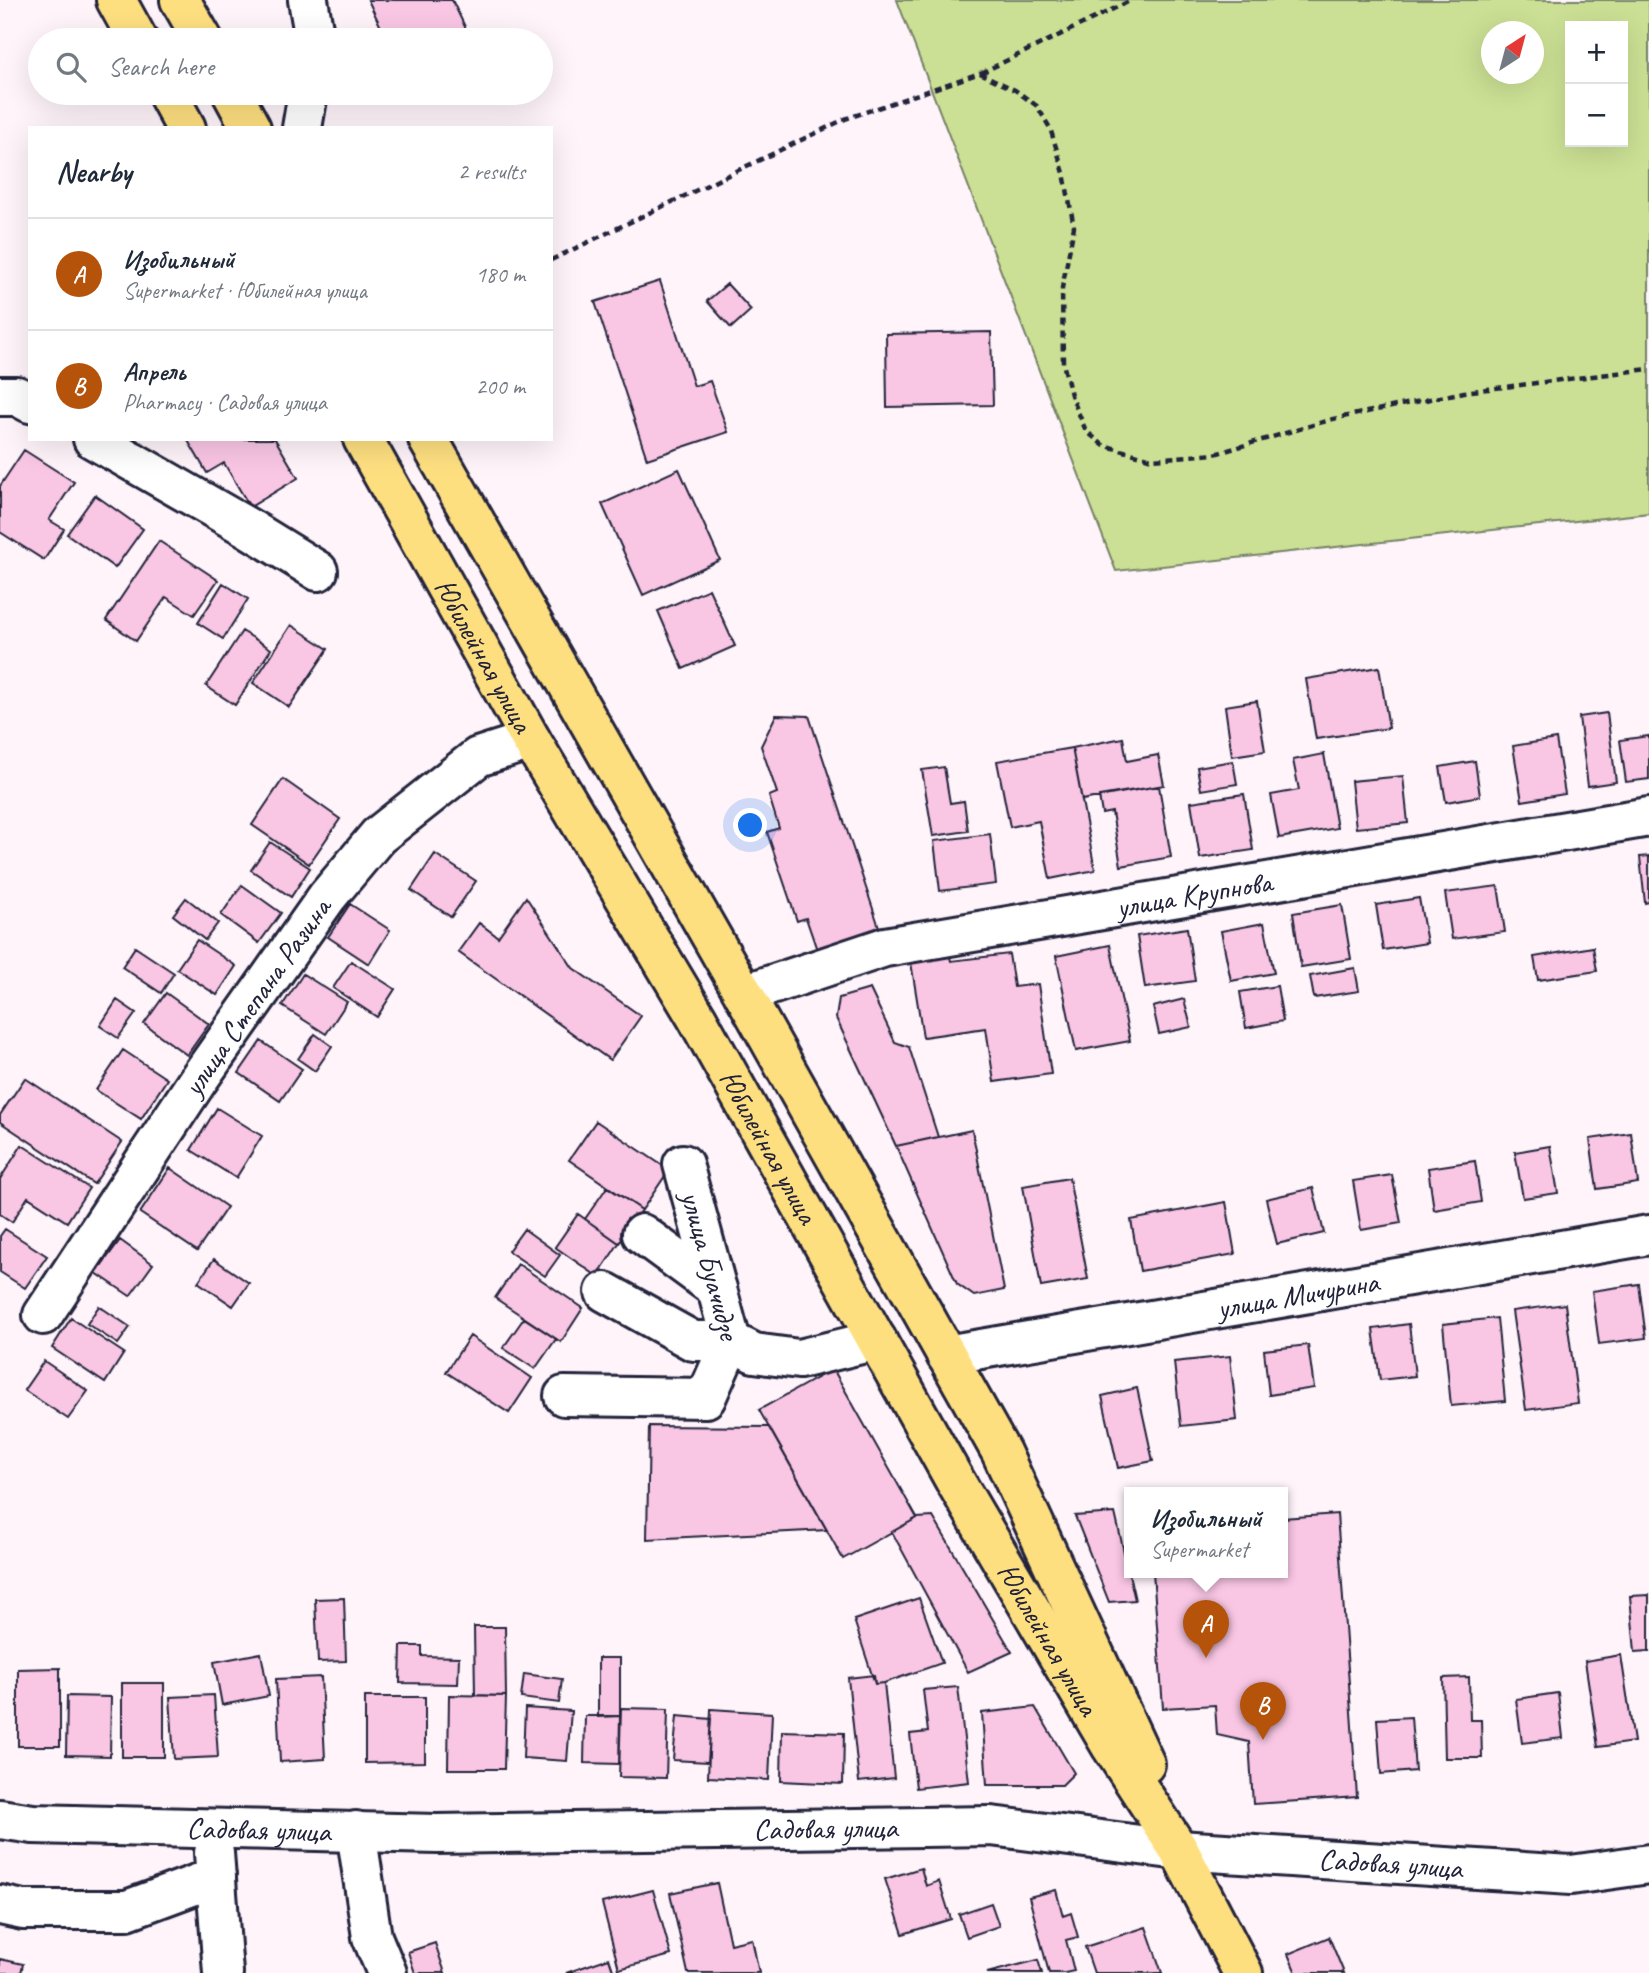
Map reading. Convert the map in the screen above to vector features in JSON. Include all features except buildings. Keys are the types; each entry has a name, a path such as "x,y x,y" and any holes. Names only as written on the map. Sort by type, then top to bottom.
{"main road":[{"path":"116,0 131,28"},
{"path":"180,0 196,28"},
{"path":"174,105 185,126"},
{"path":"239,105 250,126"},
{"name":"Юбилейная улица","path":"364,441 531,740 697,1018 954,1479 1111,1746 1179,1850 1243,1973"},
{"name":"Юбилейная улица","path":"429,441 1001,1452 1134,1737 1179,1850"}],"street":[{"path":"308,0 313,28"},
{"path":"302,126 306,105"},
{"path":"0,396 18,396 28,402"},
{"path":"115,444 318,571"},
{"name":"улица Степана Разина","path":"43,1315 198,1080 327,897 378,836 478,757 531,740"},
{"name":"улица Крупнова","path":"744,994 885,947 1649,817"},
{"name":"улица Буачидзе","path":"683,1164 731,1341 754,1353 799,1359 877,1340"},
{"path":"642,1234 717,1289"},
{"name":"улица Мичурина","path":"946,1354 1649,1236"},
{"path":"564,1396 706,1398 731,1341 693,1341 605,1292"},
{"name":"Садовая улица","path":"0,1819 33,1825 437,1834 991,1826 1179,1850 1571,1875 1649,1864"},
{"path":"212,1828 223,1973"},
{"path":"356,1832 372,1937 387,1973"},
{"path":"0,1905 23,1910 127,1910 216,1877"}],"path":[{"path":"553,259 845,119 980,73 1132,0"},
{"path":"980,73 1015,90 1037,106 1050,128 1064,173 1074,227 1062,288 1063,363 1071,394 1086,431 1103,445 1152,459 1215,454 1333,419 1464,392 1649,369"}],"green space":[{"path":"897,0 1649,0 1649,513 1116,571"}],"place":[{"name":"Изобильный","path":"1206,1658"},
{"name":"Апрель","path":"1263,1740"}]}
